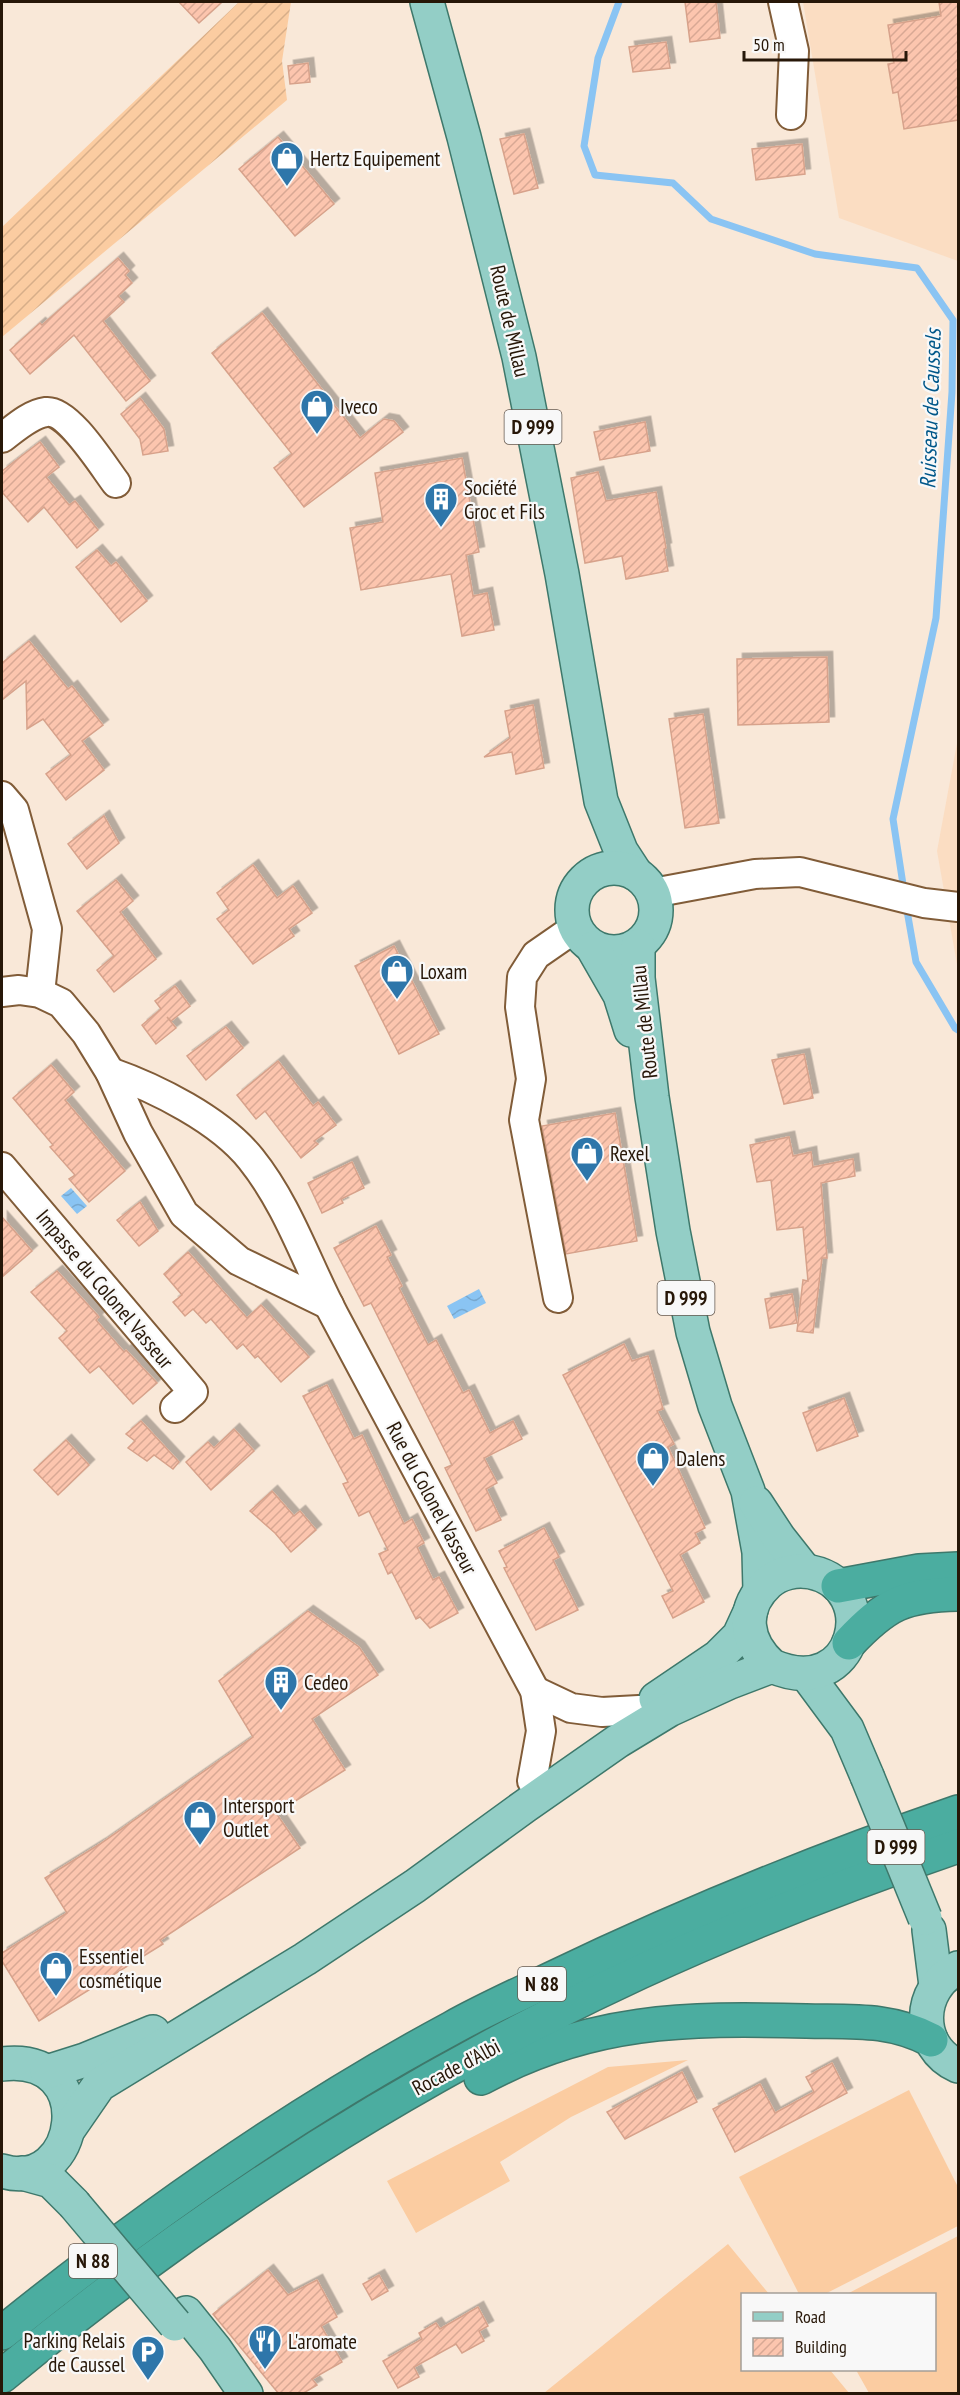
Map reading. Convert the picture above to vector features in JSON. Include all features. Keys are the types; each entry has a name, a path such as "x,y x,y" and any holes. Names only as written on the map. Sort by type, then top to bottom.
{"highway":[{"path":"838,1586 919,1571 958,1569"},
{"path":"846,1649 874,1617 903,1602 927,1595 958,1594"},
{"path":"921,1825 948,1800 958,1795"},
{"name":"Rocade d'Albi","path":"2,2333 64,2283 154,2216 273,2135 362,2079 454,2027 630,1941 749,1889 958,1812"},
{"name":"Rocade d'Albi","path":"2,2376 72,2318 169,2246 287,2166 419,2086 639,1972 808,1900 958,1846"},
{"path":"287,2166 333,2158 495,2070 536,2051 578,2038 631,2026 691,2020 887,2023 916,2032 931,2040"}],"main road":[{"name":"Route de Millau","path":"427,2 519,357 562,574 601,801 621,851 644,883"},
{"name":"Route de Millau","path":"433,2 443,58"},
{"name":"Route de Millau","path":"580,884 596,842 601,801"},
{"path":"606,868 621,868 644,883 656,911 654,925 648,937 638,946 616,953 584,938 571,913 573,897 580,884 592,874 606,868"},
{"name":"Route de Millau","path":"584,938 620,995 652,1097"},
{"name":"Route de Millau","path":"638,946 638,978 652,1097 673,1231 693,1332 715,1406 748,1491 759,1552 756,1600"},
{"name":"Route de Millau","path":"748,1491 779,1538 806,1571"},
{"path":"47,2072 85,2060 147,2035 267,1965 375,1895 532,1781 718,1657 739,1636 756,1600 773,1579 789,1572 806,1571 828,1578 838,1586 851,1607 853,1625 846,1649 833,1664 807,1675 789,1674 772,1666 755,1647 750,1635 756,1600"},
{"name":"D 999","path":"846,1649 847,1729"},
{"path":"12,2172 35,2170 46,2164 99,2085 315,1953 415,1886 618,1741 669,1710 772,1666"},
{"name":"D 999","path":"807,1675 847,1729 927,1924"},
{"path":"927,1924 958,1951"},
{"path":"927,1924 947,1977 926,2008 926,2025 939,2053 958,2066"},
{"path":"2,2064 17,2062 33,2065 47,2072 59,2083 70,2111 67,2135 70,2172 81,2200"},
{"path":"12,2172 51,2181 81,2200 181,2318 215,2349 246,2394"},
{"path":"181,2318 223,2394"}],"street":[{"path":"783,2 794,51 791,115"},
{"path":"2,438 34,416 47,411 62,416 116,483"},
{"path":"2,796 14,810 47,929 40,993"},
{"path":"644,883 800,872 924,903 958,907"},
{"path":"558,1298 524,1120 531,1079 520,1006 522,977 536,955 584,938"},
{"path":"2,992 19,990 40,993 61,1003 86,1033 110,1072 138,1133 184,1214 239,1261 329,1305"},
{"name":"Rue du Colonel Vasseur","path":"110,1072 136,1081 218,1126 251,1159 280,1204 329,1305 535,1691 541,1731 532,1781"},
{"name":"Impasse du Colonel Vasseur","path":"2,1167 193,1392 175,1408"},
{"path":"535,1691 571,1708 602,1712 639,1710"}],"shaded area":[{"path":"239,2 291,2 282,61 287,100 2,337 2,227"},
{"path":"803,2 958,2 958,261 839,218"},
{"path":"958,738 958,970 937,851"},
{"path":"688,2060 571,2117 500,2162 510,2181 416,2233 387,2181 608,2067"},
{"path":"909,2090 958,2187 958,2226 827,2293 798,2293 739,2177"},
{"path":"958,2236 958,2393 869,2393 857,2371 936,2371 936,2293 849,2293"},
{"path":"728,2244 768,2293 741,2293 741,2371 831,2371 849,2393 544,2393"}],"water":[{"path":"71,1188 87,1206 77,1214 61,1196"},
{"path":"479,1289 486,1303 454,1319 447,1306"}],"building":[{"path":"179,2 222,2 199,23"},
{"path":"685,2 716,2 720,38 690,42"},
{"path":"939,2 958,2 958,120 904,129 898,92 893,93 888,64 894,63 888,25 941,16"},
{"path":"666,42 670,68 633,72 629,47"},
{"path":"308,63 310,82 290,84 288,66"},
{"path":"524,134 538,188 514,194 500,139"},
{"name":"Hertz Equipement","path":"278,137 334,204 295,236 239,169"},
{"path":"802,144 805,174 756,180 752,149"},
{"path":"118,258 129,271 125,275 132,283 118,296 124,302 103,321 150,381 126,401 74,335 30,374 10,350"},
{"name":"Iveco","path":"262,313 360,438 384,419 394,421 403,432 304,507 274,468 292,454 212,353"},
{"path":"140,398 164,429 168,451 143,455 140,439 121,414"},
{"path":"645,422 650,451 600,460 594,432"},
{"path":"40,442 59,467 46,477 69,505 75,501 98,530 77,548 44,507 28,522 2,492 2,471"},
{"name":"Société Groc et Fils","path":"462,458 479,552 466,555 473,596 487,593 494,630 462,636 451,574 361,590 350,528 383,522 375,473"},
{"path":"598,472 606,501 656,492 668,571 626,579 622,556 585,563 571,478"},
{"path":"97,550 111,566 116,562 147,601 121,622 76,567"},
{"path":"29,641 68,689 72,686 103,725 82,741 104,770 66,800 46,774 71,755 43,719 27,729 26,681 2,700 2,663"},
{"path":"827,657 829,722 738,725 737,659"},
{"path":"533,705 544,768 516,774 512,752 484,757 510,738 505,711"},
{"path":"703,714 719,823 685,828 669,719"},
{"path":"104,816 119,843 87,869 68,844"},
{"path":"253,865 277,898 293,886 312,913 289,929 294,936 253,964 217,919 229,910 217,893"},
{"path":"116,880 133,901 120,912 156,959 114,992 97,970 114,956 77,911"},
{"name":"Loxam","path":"394,946 439,1034 399,1054 355,966"},
{"path":"175,986 190,1006 171,1021 167,1017 176,1028 156,1044 142,1025 161,1009 155,1001"},
{"path":"226,1027 243,1048 206,1080 187,1056"},
{"path":"804,1054 813,1098 784,1104 772,1060"},
{"path":"278,1061 313,1106 318,1102 336,1125 314,1141 318,1144 301,1158 265,1111 256,1119 237,1095"},
{"path":"51,1065 74,1092 65,1100 125,1171 89,1202 69,1179 75,1175 50,1147 53,1145 13,1098"},
{"path":"615,1113 637,1241 566,1254 542,1126"},
{"path":"789,1137 793,1156 811,1152 813,1167 853,1159 855,1176 821,1183 827,1258 822,1258 813,1333 797,1331 803,1280 808,1281 803,1227 777,1230 771,1180 757,1182 750,1145"},
{"path":"352,1162 364,1188 341,1199 343,1203 322,1213 308,1183"},
{"path":"140,1202 158,1231 139,1246 117,1220"},
{"path":"2,1217 32,1251 2,1277"},
{"path":"376,1226 391,1255 387,1257 402,1286 399,1288 428,1345 436,1340 463,1393 469,1390 490,1433 513,1421 522,1439 484,1458 497,1483 486,1489 501,1520 476,1531 445,1468 452,1465 371,1303 364,1306 334,1248"},
{"path":"188,1252 247,1318 261,1305 309,1357 281,1382 258,1356 255,1358 243,1344 237,1349 211,1319 206,1323 193,1309 185,1316 173,1302 182,1295 164,1274"},
{"path":"57,1271 99,1317 96,1320 124,1352 126,1350 157,1383 133,1404 99,1366 90,1373 59,1338 67,1331 31,1292"},
{"path":"792,1294 797,1323 770,1328 765,1299"},
{"name":"Dalens","path":"624,1344 632,1361 648,1356 663,1409 657,1411 674,1444 668,1447 705,1528 695,1533 700,1543 680,1555 704,1602 673,1618 662,1596 673,1591 563,1375"},
{"path":"327,1385 354,1439 362,1435 404,1524 412,1519 424,1543 417,1547 433,1580 439,1577 458,1613 430,1628 420,1617 416,1619 392,1572 388,1574 379,1554 388,1550 369,1511 359,1516 343,1484 348,1482 303,1396"},
{"path":"844,1398 858,1436 817,1451 803,1413"},
{"path":"141,1421 179,1462 173,1469 154,1455 147,1461 128,1448 135,1441 126,1434"},
{"path":"234,1429 254,1451 211,1490 186,1462 208,1442 214,1448"},
{"path":"66,1440 89,1465 58,1495 34,1470"},
{"path":"272,1491 294,1516 300,1511 316,1530 291,1552 275,1533 250,1511"},
{"path":"544,1528 559,1557 553,1560 578,1610 536,1630 504,1568 507,1567 499,1551"},
{"path":"308,1611 359,1647 378,1675 312,1719 345,1770 276,1813 300,1848 160,1940 163,1944 39,2021 2,1961 2,1953 67,1913 45,1878 100,1844 253,1737 219,1681"},
{"path":"832,2063 847,2093 735,2152 713,2109 760,2084 775,2113 814,2092 806,2077"},
{"path":"682,2072 697,2102 625,2139 607,2112"},
{"path":"268,2270 288,2295 317,2280 337,2317 321,2326 342,2362 312,2379 317,2385 302,2394 279,2394 213,2314"},
{"path":"379,2275 388,2291 372,2300 363,2284"},
{"path":"478,2307 488,2326 479,2331 484,2341 462,2353 456,2344 414,2367 419,2377 398,2388 383,2361 422,2339 419,2333 436,2323 440,2329"}],"waterway":[{"name":"Ruisseau de Caussels","path":"619,2 598,58 584,146 595,175 673,183 711,219 815,254 917,268 953,320 952,392 936,618 893,819 904,891"},
{"name":"Ruisseau de Caussels","path":"906,905 916,962 958,1030"}],"place":[{"name":"Hertz Equipement","path":"287,187"},
{"name":"Iveco","path":"317,435"},
{"name":"Société Groc et Fils","path":"441,528"},
{"name":"Loxam","path":"397,1000"},
{"name":"Rexel","path":"587,1182"},
{"name":"Dalens","path":"653,1487"},
{"name":"Cedeo","path":"281,1711"},
{"name":"Intersport Outlet","path":"200,1846"},
{"name":"Essentiel cosmétique","path":"56,1997"},
{"name":"L'aromate","path":"265,2370"},
{"name":"Parking Relais de Caussel","path":"148,2381"}]}
